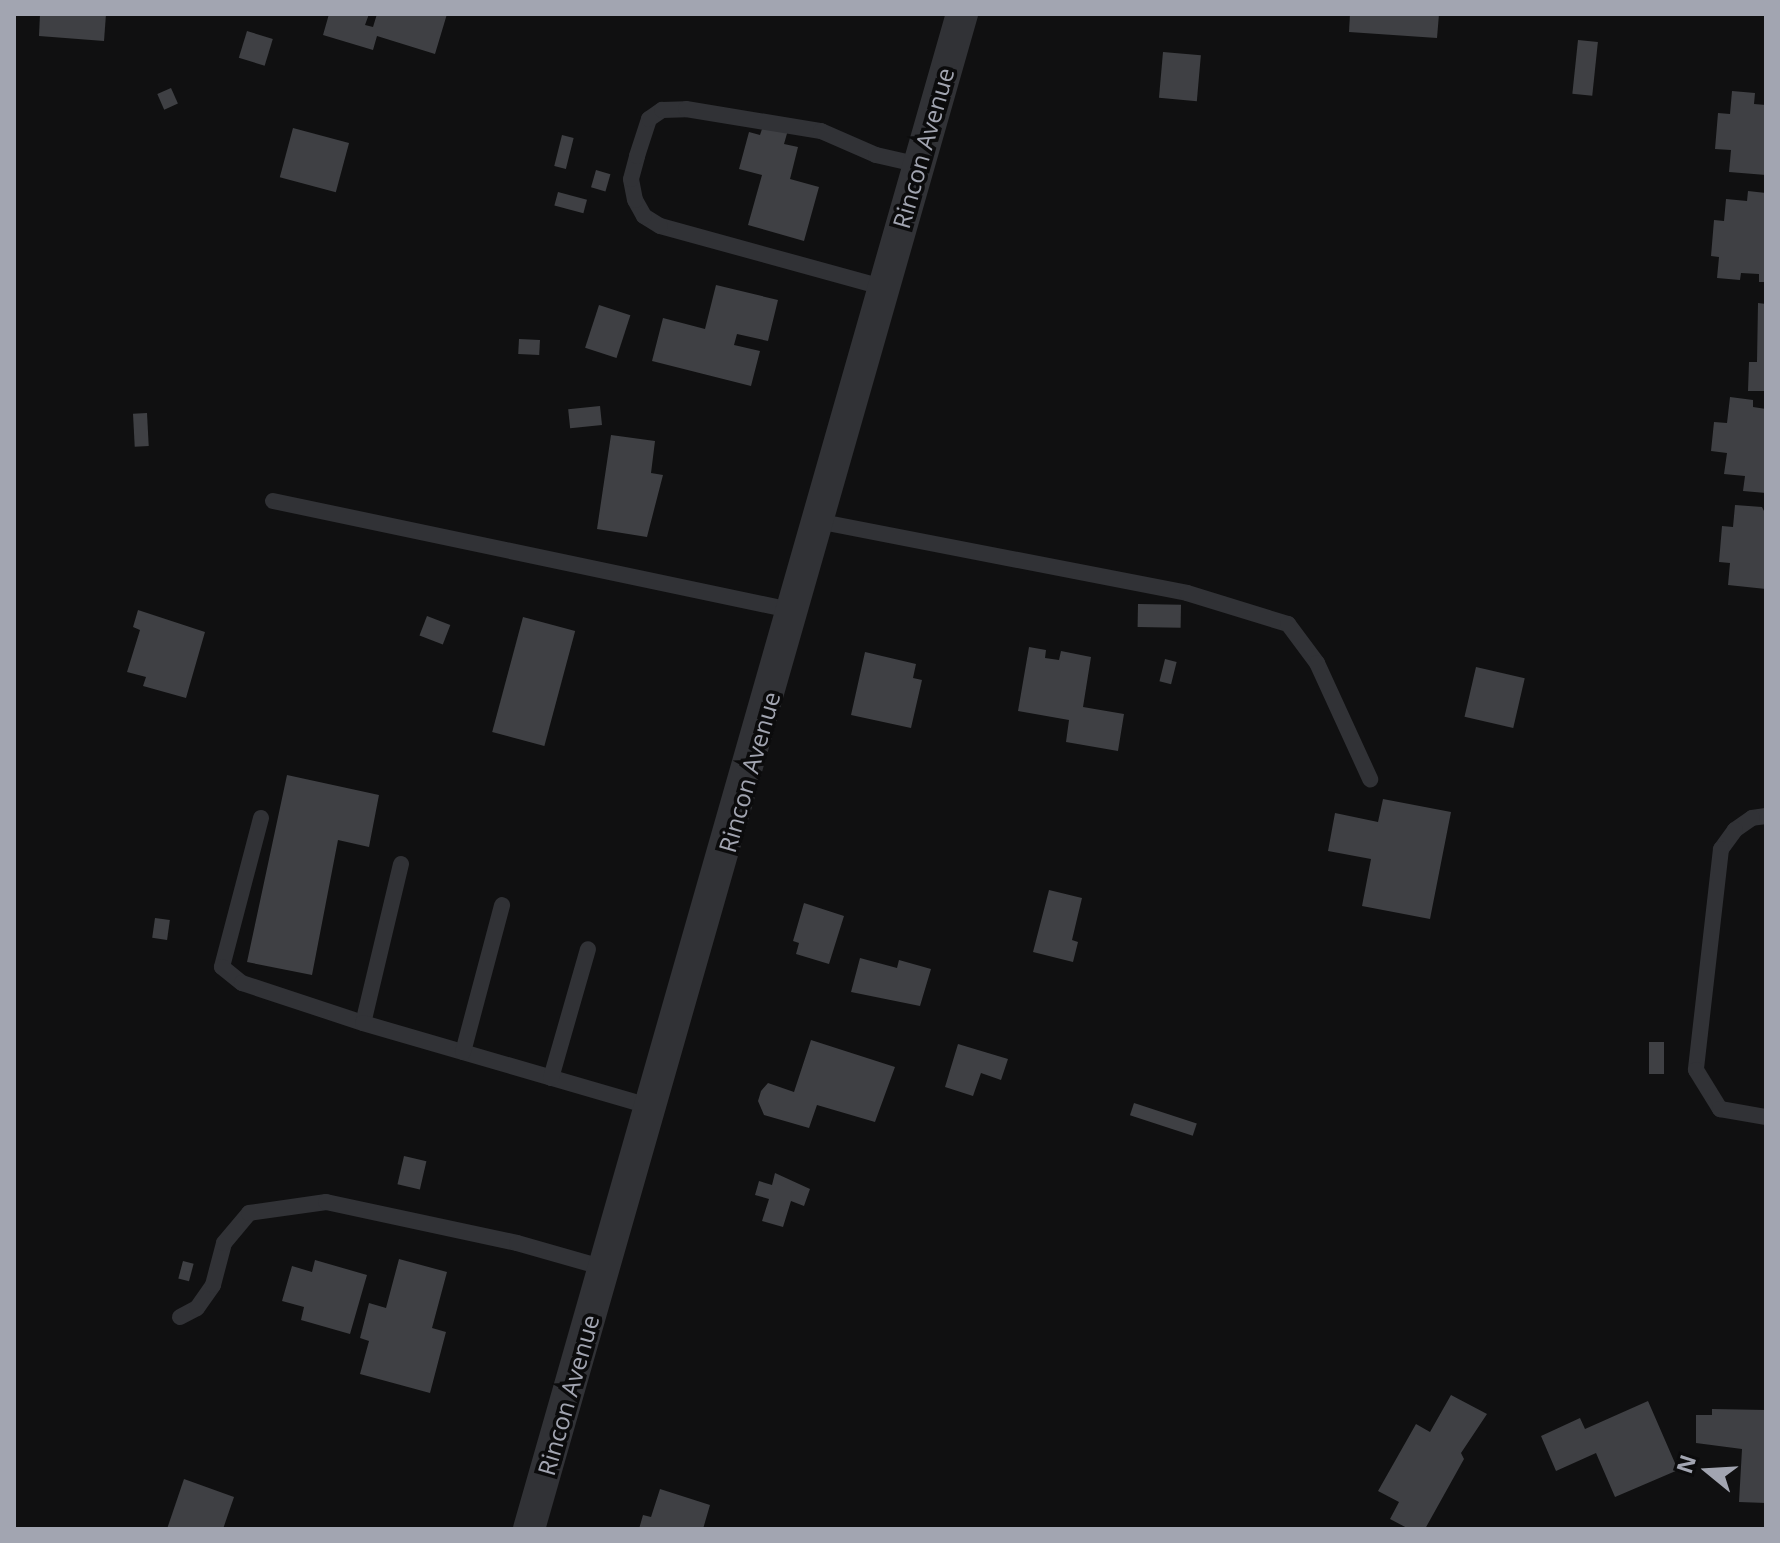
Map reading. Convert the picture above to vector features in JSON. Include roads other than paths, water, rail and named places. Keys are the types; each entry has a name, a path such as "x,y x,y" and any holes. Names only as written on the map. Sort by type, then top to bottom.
{"street":[{"name":"Rincon Avenue","path":"529,1529 795,611 882,287 962,14"}],"lane":[{"path":"882,287 660,226 644,216 635,200 631,179 637,156 649,119 662,110 686,109 821,131 876,155 920,165"},
{"path":"273,501 795,611"},
{"path":"817,521 1187,593 1288,624 1317,663 1370,779"},
{"path":"1766,816 1752,818 1721,849 1696,1070 1720,1109 1766,1117"},
{"path":"261,818 222,967 242,983 363,1023 652,1107"},
{"path":"363,1023 401,864"},
{"path":"463,1052 502,905"},
{"path":"551,1078 588,949"},
{"path":"180,1317 197,1308 213,1285 224,1243 249,1213 326,1202 517,1243 605,1268"}]}
